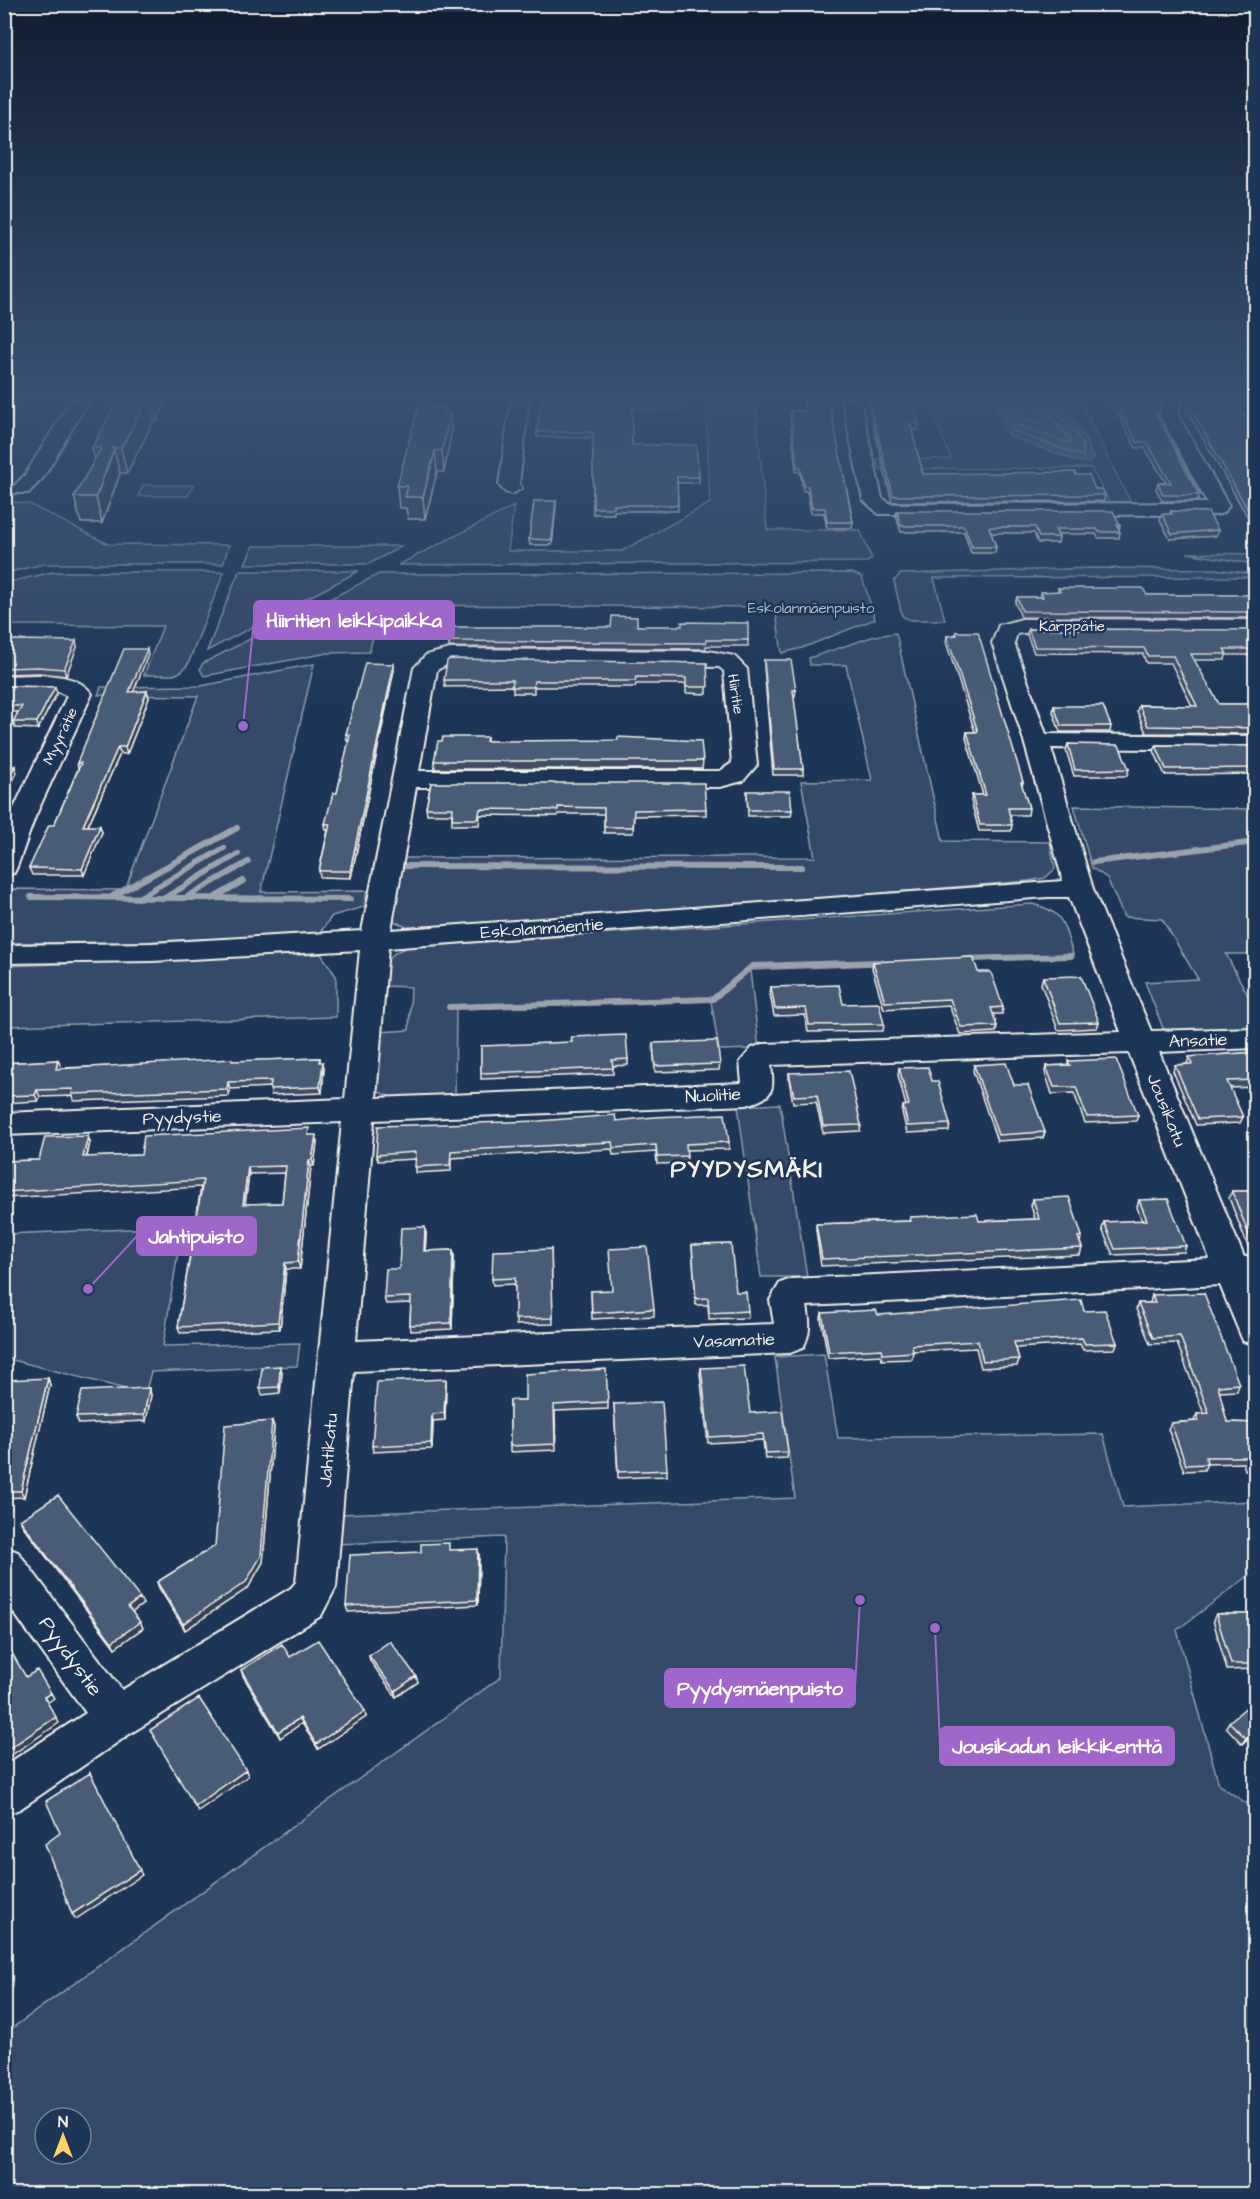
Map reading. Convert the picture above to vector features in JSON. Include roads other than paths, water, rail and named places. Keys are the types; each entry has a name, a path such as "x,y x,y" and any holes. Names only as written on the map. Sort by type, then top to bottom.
{"street":[{"path":"876,503 886,510 1216,509 1219,506 1217,503"},
{"name":"Kärppätie","path":"1079,889 1036,741 1003,643 1007,630 1022,626 1256,627"},
{"name":"Hiiritie","path":"375,939 426,668 434,660 450,656 709,658 726,661 735,669 745,765 734,776 720,779 406,779"},
{"name":"Myyrätie","path":"4,683 62,684 74,688 80,694 13,817 4,867"},
{"path":"1036,741 1256,743"},
{"name":"Eskolanmäentie","path":"4,954 152,952 375,939 1047,889 1079,889"},
{"name":"Jousikatu","path":"1079,889 1141,1043 1243,1270 1256,1331"},
{"name":"Jahtikatu","path":"4,1793 116,1718 306,1602 316,1587 375,939"},
{"name":"Ansatie","path":"1141,1043 1256,1038"},
{"name":"Nuolitie","path":"359,1110 747,1094 758,1088 755,1062 763,1055 1141,1043"},
{"name":"Pyydystie","path":"4,1124 359,1110"},
{"name":"Vasamatie","path":"337,1357 790,1338 793,1328 788,1300 792,1293 1243,1270"},
{"name":"Pyydystie","path":"4,1564 116,1718"}],"waterway":[{"path":"113,896 237,828"},
{"path":"1094,862 1256,842"},
{"path":"139,898 224,848"},
{"path":"165,898 238,854"},
{"path":"185,898 248,862"},
{"path":"401,866 802,867"},
{"path":"213,898 243,881"},
{"path":"31,897 139,898"},
{"path":"139,898 165,898"},
{"path":"165,898 185,898"},
{"path":"185,898 213,898"},
{"path":"213,898 350,899"},
{"path":"964,959 1071,956"},
{"path":"449,1007 713,999 752,966 881,962"}],"place":[{"name":"Hiiritien leikkipaikka","path":"243,726"},
{"name":"Jahtipuisto","path":"88,1289"},
{"name":"Pyydysmäenpuisto","path":"860,1600"},
{"name":"Jousikadun leikkikenttä","path":"935,1628"}],"district":[{"name":"PYYDYSMÄKI","path":"747,1169"}],"park label":[{"name":"Eskolanmäenpuisto","path":"811,608"}]}
